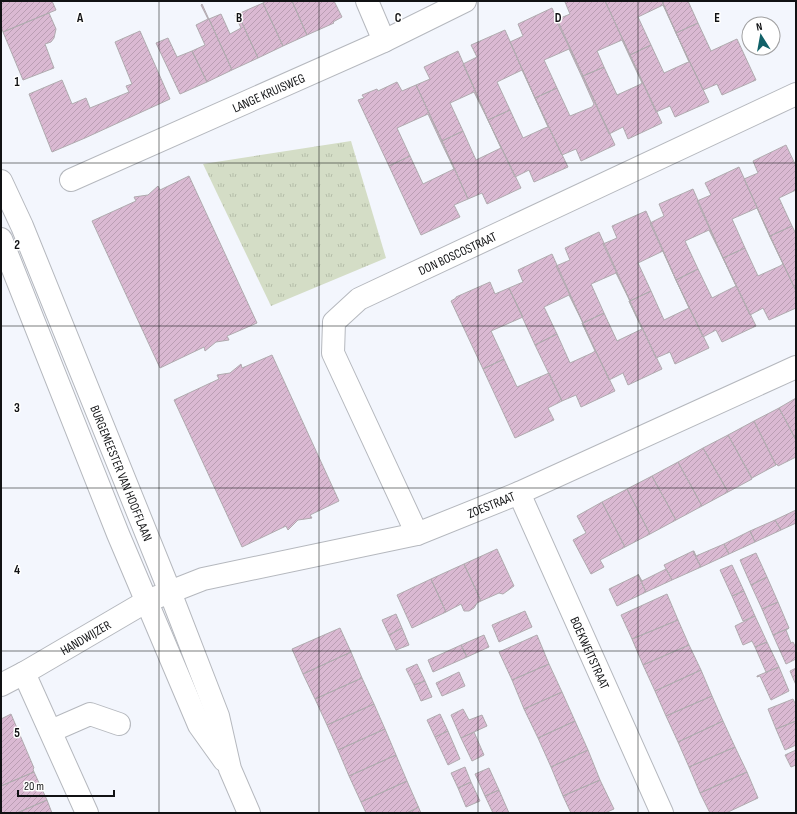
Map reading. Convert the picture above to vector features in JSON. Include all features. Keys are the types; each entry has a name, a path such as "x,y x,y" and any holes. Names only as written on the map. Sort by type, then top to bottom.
{"street":[{"path":"367,1 384,40"},
{"name":"LANGE KRUISWEG","path":"71,180 384,40 465,1"},
{"name":"DON BOSCOSTRAAT","path":"418,534 333,352 334,322 359,299 796,94"},
{"name":"BURGEMEESTER VAN HOOFFLAAN","path":"1,182 22,226 170,592 218,716 230,769 249,813"},
{"name":"BURGEMEESTER VAN HOOFFLAAN","path":"1,239 118,534 200,725 230,769"},
{"name":"ZOESTRAAT","path":"170,592 203,579 418,534 519,493 796,367"},
{"name":"BOEKWEITSTRAAT","path":"519,493 662,813"},
{"name":"HANDWIJZER","path":"1,685 147,602 170,592"},
{"path":"24,673 87,813"},
{"path":"51,731 90,714 119,724"}],"green space":[{"path":"351,141 386,258 271,306 203,164"}],"building":[{"path":"1,1 52,1 56,10 3,32 1,26"},
{"path":"266,1 292,1 307,35 283,46 263,3"},
{"path":"292,1 334,1 342,17 333,22 334,23 307,35"},
{"path":"605,1 630,55 622,40 597,51 604,67 583,76 556,20 570,14 565,2"},
{"path":"605,1 662,1 676,33 663,5 638,17 651,45 630,55"},
{"path":"662,1 688,1 698,23 676,33"},
{"path":"263,3 283,46 258,58 238,14"},
{"path":"202,4 232,70 207,82 192,51 205,45 196,25 208,19 201,5"},
{"path":"552,8 583,76 582,77 569,49 544,60 557,88 535,98 510,42 523,36 518,24"},
{"path":"49,13 56,29 54,38 51,42 45,44 54,68 23,80 3,32"},
{"path":"221,14 230,34 241,28 235,15 238,14 258,58 232,70 209,19"},
{"path":"698,23 711,51 737,39 741,48 741,56 745,56 756,80 722,95 717,84 703,90 676,33"},
{"path":"505,30 535,98 522,70 497,82 510,110 488,120 463,64 477,57 471,45"},
{"path":"140,31 170,99 52,152 29,94 62,80 72,104 86,98 90,108 129,92 126,86 132,84 115,42"},
{"path":"676,33 709,102 675,117 670,106 656,112 630,55 651,45 664,73 689,62"},
{"path":"168,38 177,57 192,51 207,82 180,94 156,43"},
{"path":"458,51 488,120 474,92 450,103 463,131 442,141 416,85 430,79 424,67"},
{"path":"629,55 662,123 628,139 623,127 609,134 583,76 604,67 617,95 639,85 642,83"},
{"path":"583,76 615,145 581,161 576,149 562,155 535,98 557,88 570,116 592,107 594,104 582,77"},
{"path":"397,82 402,91 416,85 442,141 441,142 428,114 397,128 410,156 389,166 358,100 364,98 362,95 377,89 378,91"},
{"path":"535,98 568,167 534,182 529,170 515,177 488,120 510,110 523,138 548,127"},
{"path":"488,120 521,188 487,204 482,193 468,199 442,141 463,131 476,160 501,148"},
{"path":"442,141 468,199 454,205 460,217 421,235 389,166 410,156 423,184 454,169 441,142"},
{"path":"786,145 796,166 796,190 779,198 792,226 770,236 744,179 758,173 753,161"},
{"path":"739,167 770,237 757,208 732,219 745,248 723,258 697,201 711,195 705,183"},
{"path":"189,176 257,323 227,336 229,340 216,342 205,351 204,347 160,368 92,221 136,201 134,197 148,195 158,186 160,190"},
{"path":"693,189 723,258 709,230 685,241 698,269 676,280 650,223 664,216 659,204"},
{"path":"646,211 676,280 663,251 638,263 651,291 630,301 603,244 617,238 612,226"},
{"path":"792,226 796,234 796,291 770,236"},
{"path":"599,232 630,301 616,273 591,284 604,313 583,323 556,266 570,260 565,248"},
{"path":"770,236 796,291 796,308 769,320 763,308 750,315 723,258 745,248 758,276 780,266 783,264"},
{"path":"552,254 583,323 569,295 544,307 557,334 535,345 509,288 523,282 518,270"},
{"path":"723,258 756,326 722,342 716,330 703,337 676,280 698,269 712,298 736,286"},
{"path":"676,280 709,348 675,364 670,352 656,358 630,301 651,291 664,320 689,308"},
{"path":"490,282 495,294 509,288 523,317 491,331 504,359 483,369 451,301 456,297"},
{"path":"629,301 662,369 628,385 623,373 609,380 583,323 604,313 617,341 642,329"},
{"path":"582,323 615,391 581,407 576,395 562,401 535,345 557,334 570,363 592,353 595,351"},
{"path":"272,355 339,501 310,515 312,518 298,520 288,530 286,526 242,547 174,400 219,379 217,375 230,373 241,364 242,368"},
{"path":"504,359 517,387 549,373 562,401 548,408 554,420 515,438 483,369"},
{"path":"796,398 796,440 779,408"},
{"path":"779,408 796,440 796,457 778,466 777,464 776,465 754,421"},
{"path":"754,421 776,465 752,478 728,435"},
{"path":"728,435 752,479 728,492 703,448"},
{"path":"703,448 728,492 702,506 678,462"},
{"path":"678,462 702,506 676,520 652,476"},
{"path":"652,476 676,520 650,534 627,489"},
{"path":"627,489 650,534 625,547 602,502"},
{"path":"602,502 625,547 600,560 604,567 591,574 573,540 586,533 577,516"},
{"path":"796,510 796,523 781,530 775,520"},
{"path":"775,520 781,530 755,542 750,531"},
{"path":"750,531 755,542 729,554 724,544"},
{"path":"724,544 729,554 701,567 693,551 696,556"},
{"path":"497,549 514,586 503,594 499,593 481,601 464,564"},
{"path":"693,551 701,567 672,580 664,565"},
{"path":"756,553 767,577 751,585 740,560"},
{"path":"464,564 481,601 469,611 464,611 461,604 446,612 431,579"},
{"path":"732,565 744,591 732,596 720,570"},
{"path":"666,569 672,580 646,592 638,574 642,581"},
{"path":"638,575 646,592 617,606 609,589"},
{"path":"767,577 778,602 762,609 751,585"},
{"path":"431,579 446,612 412,628 397,595"},
{"path":"744,591 755,616 743,621 732,596"},
{"path":"667,594 678,620 632,639 621,615"},
{"path":"778,602 789,628 773,635 762,609"},
{"path":"525,611 532,627 499,642 492,625"},
{"path":"396,614 402,628 389,635 382,620"},
{"path":"755,616 767,642 755,647 752,641 743,645 735,626"},
{"path":"678,620 689,645 643,665 632,639"},
{"path":"340,628 351,652 303,674 292,649"},
{"path":"402,628 409,645 396,650 389,635"},
{"path":"789,628 786,630 791,643 793,642 796,648 796,659 786,664 773,635"},
{"path":"484,635 489,647 467,657 461,645"},
{"path":"537,635 549,664 512,680 499,652"},
{"path":"767,642 779,667 766,672 755,647"},
{"path":"461,645 467,657 433,672 428,660"},
{"path":"689,645 701,670 655,691 643,665"},
{"path":"351,652 362,678 315,699 303,674"},
{"path":"417,664 425,681 414,685 406,669"},
{"path":"549,664 562,692 524,709 512,680"},
{"path":"779,667 789,691 771,700 760,676 757,676"},
{"path":"796,668 796,685 790,671"},
{"path":"701,670 712,696 666,716 655,691"},
{"path":"459,672 465,686 442,696 436,683"},
{"path":"362,678 374,704 327,725 315,699"},
{"path":"425,681 432,697 421,701 414,685"},
{"path":"562,692 575,721 538,738 524,709"},
{"path":"712,696 723,721 678,742 666,716"},
{"path":"793,699 796,705 796,721 776,729 768,709"},
{"path":"374,704 385,729 338,750 327,725"},
{"path":"463,709 469,720 482,715 487,726 461,738 451,715"},
{"path":"11,714 34,768 34,772 1,786 1,719"},
{"path":"440,714 448,731 435,737 427,720"},
{"path":"575,721 588,750 551,767 538,738"},
{"path":"723,721 735,747 689,767 678,742"},
{"path":"796,721 796,745 785,750 776,729"},
{"path":"385,729 396,755 349,776 338,750"},
{"path":"448,731 460,759 448,765 435,737"},
{"path":"474,732 484,755 472,761 461,738"},
{"path":"735,747 747,772 700,793 689,767"},
{"path":"588,750 600,780 563,796 551,767"},
{"path":"796,750 796,765 791,767 785,755"},
{"path":"396,755 407,781 361,802 349,776"},
{"path":"465,767 471,782 458,788 451,773"},
{"path":"489,768 499,790 485,796 475,774"},
{"path":"34,772 47,800 17,813 1,813 1,786"},
{"path":"747,772 758,798 726,813 710,813 700,793"},
{"path":"600,780 614,809 605,813 571,813 563,796"},
{"path":"407,781 418,806 417,808 407,813 366,813 361,802"},
{"path":"471,782 480,801 466,807 458,788"},
{"path":"499,790 509,813 493,813 485,796"},
{"path":"47,800 52,813 17,813"},
{"path":"418,806 421,813 407,813 417,808"}]}
